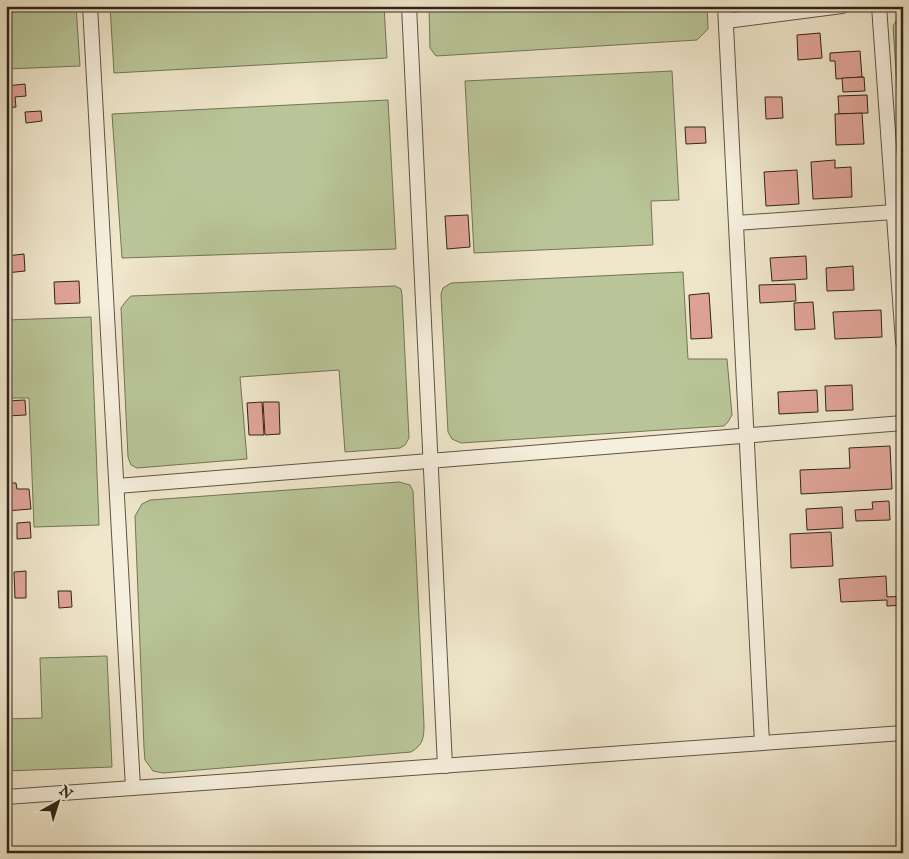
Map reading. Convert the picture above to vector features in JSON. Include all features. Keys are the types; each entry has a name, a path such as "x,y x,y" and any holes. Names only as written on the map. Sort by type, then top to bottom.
{"street":[{"path":"90,6 133,788"},
{"path":"409,6 445,766"},
{"path":"725,6 762,743"},
{"path":"726,22 842,6"},
{"path":"879,6 903,342"},
{"path":"736,223 894,212"},
{"path":"117,486 903,423"},
{"path":"6,797 903,733"}],"green space":[{"path":"6,6 76,6 80,66 6,69"},
{"path":"110,6 384,6 387,58 114,73"},
{"path":"429,6 707,6 708,29 697,40 436,56 430,48"},
{"path":"903,15 903,177 893,26 898,18"},
{"path":"672,71 679,200 651,201 653,245 474,253 465,81"},
{"path":"388,100 396,249 122,258 112,114"},
{"path":"683,272 688,359 727,359 732,415 724,426 461,443 452,439 448,432 441,294 443,288 451,283"},
{"path":"395,286 401,289 402,295 409,438 405,445 400,448 345,452 339,370 240,377 247,459 137,468 131,465 128,457 121,308 131,296"},
{"path":"91,317 99,525 34,527 29,398 6,398 6,320"},
{"path":"399,482 410,485 413,491 424,725 423,737 418,747 411,752 163,773 153,771 145,760 144,748 135,516 142,504 150,500"},
{"path":"107,656 112,767 6,771 6,719 42,718 40,658"}],"building":[{"path":"820,33 822,58 798,60 797,35"},
{"path":"860,51 862,77 836,79 835,61 830,61 830,53"},
{"path":"864,77 865,91 843,92 842,78"},
{"path":"25,84 26,96 15,97 16,107 6,108 6,86"},
{"path":"867,95 868,113 839,114 838,96"},
{"path":"765,97 782,97 783,118 766,119"},
{"path":"41,111 42,121 26,123 25,112"},
{"path":"862,113 864,144 836,145 835,114"},
{"path":"685,127 705,127 706,143 686,144"},
{"path":"835,160 835,168 851,167 852,197 813,199 811,162"},
{"path":"797,170 799,204 766,206 764,172"},
{"path":"468,215 470,247 447,249 445,216"},
{"path":"24,254 25,271 6,273 6,256"},
{"path":"806,256 807,279 772,281 770,258"},
{"path":"853,266 854,290 827,291 826,268"},
{"path":"79,281 80,303 55,304 54,282"},
{"path":"795,284 796,301 760,303 759,285"},
{"path":"709,293 712,338 691,339 689,295"},
{"path":"813,302 815,329 795,330 794,303"},
{"path":"881,310 882,337 835,339 833,312"},
{"path":"852,385 853,410 826,411 825,386"},
{"path":"817,390 818,412 779,414 778,392"},
{"path":"25,400 26,415 6,416 6,401"},
{"path":"262,402 264,435 249,435 247,403"},
{"path":"263,402 279,402 280,434 265,435"},
{"path":"890,446 892,489 801,494 800,470 850,468 849,448"},
{"path":"6,483 16,483 17,489 29,489 31,509 6,511"},
{"path":"889,501 890,520 856,521 855,510 873,509 872,502"},
{"path":"842,507 843,528 807,530 806,509"},
{"path":"30,522 31,538 17,539 17,523"},
{"path":"831,532 833,566 791,568 790,534"},
{"path":"26,571 26,598 15,598 14,572"},
{"path":"886,576 887,597 903,596 903,605 887,606 887,600 841,602 839,579"},
{"path":"58,591 71,591 72,607 59,608"}]}
